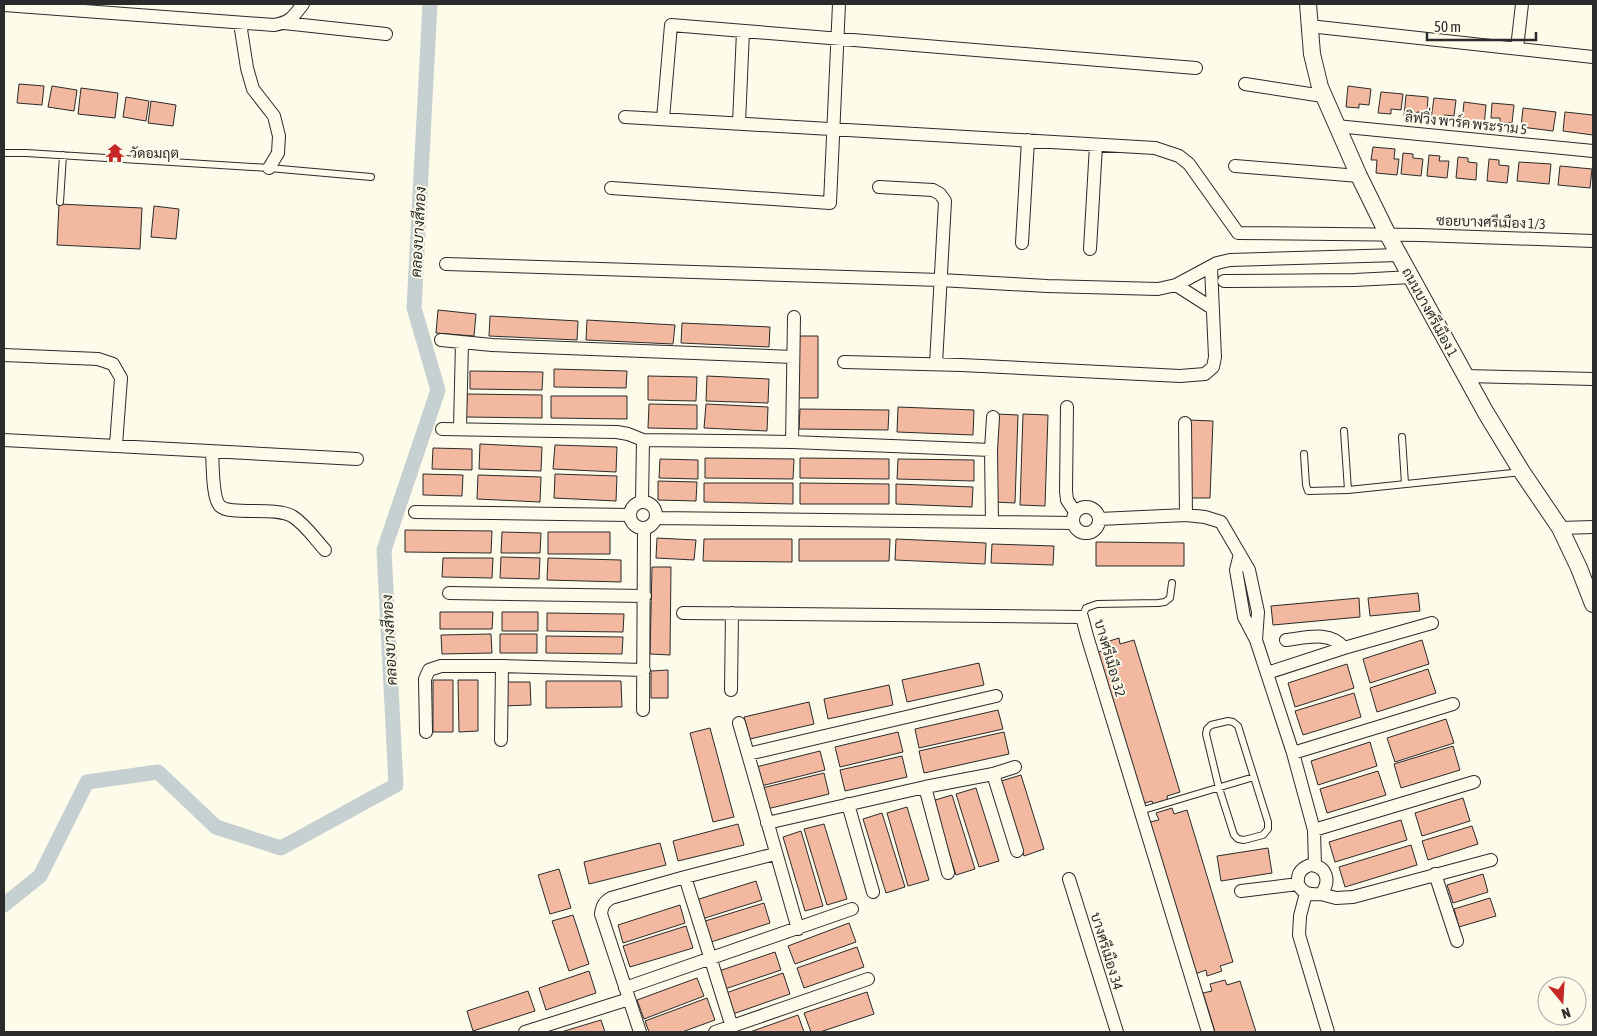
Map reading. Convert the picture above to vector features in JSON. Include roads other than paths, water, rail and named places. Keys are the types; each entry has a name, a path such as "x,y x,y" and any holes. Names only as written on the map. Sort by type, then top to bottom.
{"street":[{"path":"4,5 102,8 274,25 292,19 303,4"},
{"path":"611,188 830,203 839,4"},
{"name":"ถนนบางศรีเมือง 1","path":"1308,4 1312,54 1320,87 1359,176 1388,235 1486,414 1560,528 1593,604"},
{"path":"1516,48 1522,4"},
{"path":"240,23 247,68 253,89 274,116 279,136 278,153 269,168"},
{"path":"284,23 386,34"},
{"path":"663,119 671,25 1196,68"},
{"path":"1309,26 1593,57"},
{"path":"739,124 743,31"},
{"path":"1245,84 1323,96"},
{"path":"625,117 1096,145 1090,249"},
{"name":"ลิฟวิ่ง พาร์ค พระราม 5","path":"1336,126 1593,151"},
{"path":"1022,243 1028,140"},
{"name":"ซอยบางศรีเมือง 1/3","path":"1096,145 1155,148 1179,156 1188,164 1238,233 1420,235 1593,241"},
{"path":"1235,166 1359,176"},
{"path":"879,186 933,190 946,201 936,364"},
{"path":"446,264 1158,289 1176,285 1217,263 1230,260 1399,255"},
{"path":"844,362 936,364 1180,376 1205,374 1213,367 1214,357 1211,267"},
{"path":"1224,281 1363,280 1412,277"},
{"path":"1176,285 1212,308"},
{"path":"792,442 794,317"},
{"path":"440,340 793,357"},
{"path":"460,428 462,342"},
{"path":"4,355 98,359 113,364 121,378 116,445"},
{"path":"1466,376 1593,379"},
{"path":"1067,407 1067,500 1078,531 1090,533 1095,530 1100,519 1098,513 1089,506 1080,508 1074,518"},
{"path":"992,522 991,450 994,417"},
{"path":"1185,423 1186,515"},
{"path":"442,429 617,432 643,440 792,442 991,450"},
{"path":"4,440 357,459"},
{"path":"642,502 641,460 643,440"},
{"path":"212,452 215,496 219,505 227,510 268,510 292,516 325,550"},
{"path":"642,502 652,504 657,513 657,518 652,525 644,529 632,523 630,515 635,505 642,502"},
{"path":"415,512 630,515"},
{"path":"1100,519 1186,515 1205,517 1221,522 1249,570 1258,612 1256,640 1293,754 1314,830 1315,866"},
{"path":"657,518 992,522 1074,518"},
{"path":"1560,528 1593,527"},
{"path":"644,529 644,710"},
{"path":"448,593 645,596"},
{"name":"บางศรีเมือง 32","path":"683,613 1082,618 1208,1032"},
{"path":"731,690 732,613"},
{"path":"1267,672 1344,648 1432,624"},
{"path":"1286,640 1322,636 1330,637 1344,648"},
{"path":"426,732 426,679 429,670 441,666 644,670"},
{"path":"501,740 502,666"},
{"path":"748,754 996,696"},
{"path":"1293,754 1453,704"},
{"path":"739,723 798,929"},
{"path":"767,823 925,787 993,774 1015,767"},
{"path":"993,774 1017,852"},
{"path":"1314,830 1474,782"},
{"path":"925,787 948,873"},
{"path":"848,804 872,892"},
{"path":"640,1032 601,914 605,902 612,898 685,877 775,854"},
{"path":"1241,892 1302,889 1336,898 1353,898 1491,860"},
{"path":"1320,894 1326,886 1325,873 1321,868 1310,865 1300,871 1298,875 1302,889 1299,935 1328,1032"},
{"path":"1435,874 1457,941"},
{"path":"685,877 732,1027"},
{"name":"บางศรีเมือง 34","path":"1069,879 1117,1032"},
{"path":"525,1032 710,959 852,909"},
{"path":"715,1032 868,979"}],"lane":[{"path":"4,153 269,168 371,177"},
{"path":"60,202 63,155"},
{"path":"1344,430 1348,490"},
{"path":"1402,436 1405,484"},
{"path":"1304,454 1308,491 1348,490 1522,472"},
{"path":"1082,618 1086,608 1097,604 1165,602 1170,598 1172,583"},
{"path":"1228,721 1238,726 1268,822 1268,829 1263,835 1244,840 1238,839 1234,835 1219,788 1206,734 1211,725 1228,721"},
{"path":"1140,811 1254,777"}],"waterway":[{"name":"คลองบางสีทอง","path":"4,905 40,876 87,782 158,772 216,827 281,848 396,785 384,550 438,390 414,308 430,4"}],"place":[{"name":"วัดอมฤต","path":"115,153"}]}
